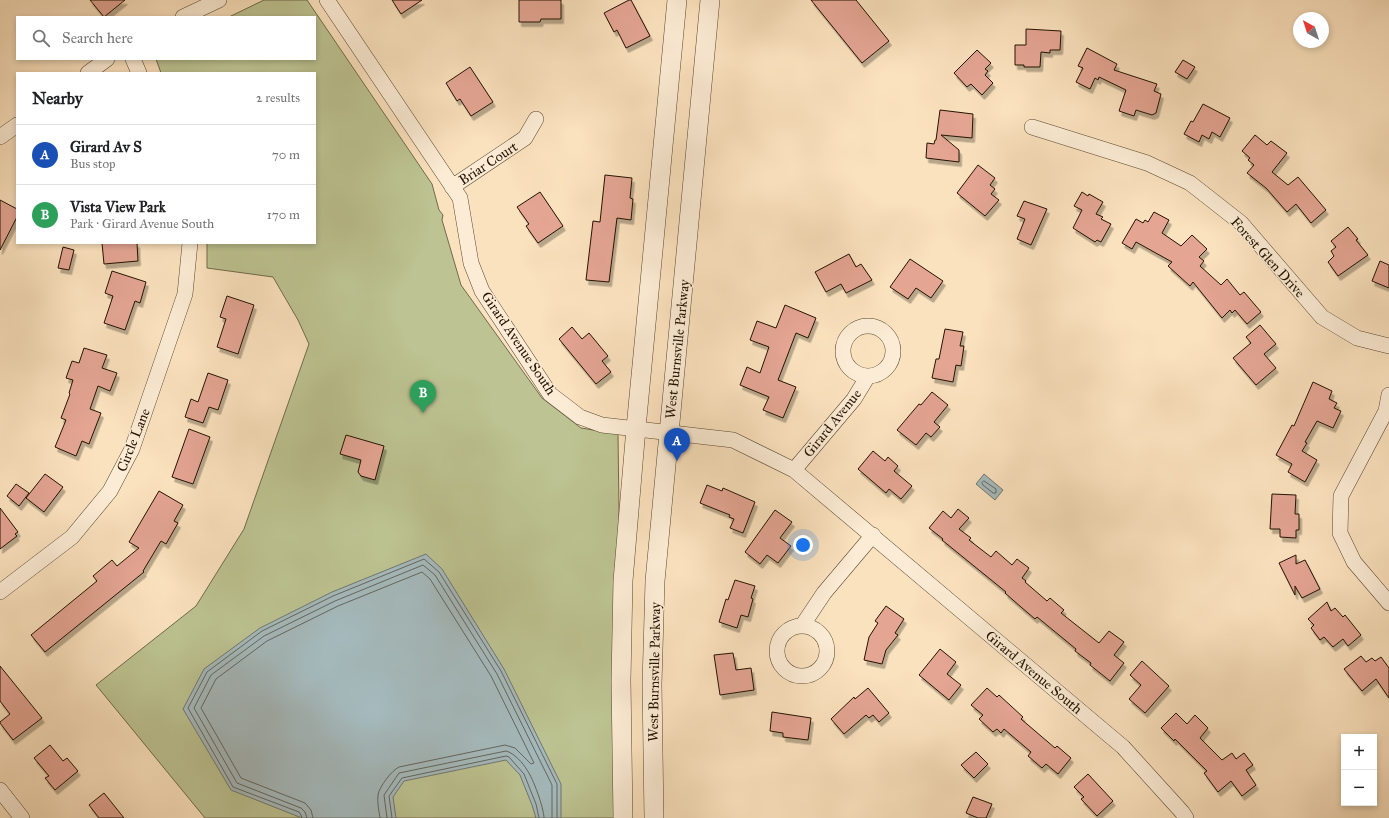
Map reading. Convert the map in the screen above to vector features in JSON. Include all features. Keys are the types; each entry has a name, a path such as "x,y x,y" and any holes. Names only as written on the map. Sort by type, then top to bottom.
{"street":[{"path":"185,16 219,0"},
{"name":"Girard Avenue South","path":"327,0 460,198 471,263 482,291 550,394 580,417 602,425 733,440 794,470 1123,747 1186,818"},
{"path":"623,818 621,680 623,581 636,428 677,0"},
{"name":"West Burnsville Parkway","path":"654,818 652,684 655,581 710,0"},
{"path":"89,72 106,60"},
{"path":"133,60 139,72"},
{"name":"Briar Court","path":"452,187 525,138 536,119"},
{"path":"0,137 16,126"},
{"name":"Forest Glen Drive","path":"1032,127 1146,163 1190,183 1241,223 1322,317 1357,338 1389,346"},
{"name":"Circle Lane","path":"0,592 72,537 110,491 132,449 185,294 190,244"},
{"name":"Girard Avenue","path":"794,470 854,399 868,376"},
{"path":"1389,395 1386,411 1341,496 1340,533 1354,562 1389,603"},
{"path":"802,626 824,593 873,535"},
{"path":"0,790 22,818"}],"green space":[{"path":"264,0 307,0 432,184 439,210 443,215 442,220 461,285 542,398 581,428 618,434 623,818 205,818 96,685 196,606 244,529 309,344 298,320 273,277 207,268 207,244 316,244 316,72 161,72 156,60 316,60 316,16 231,16"}],"water":[{"path":"984,474 1003,490 995,500 976,484"},
{"path":"426,554 442,569 504,669 561,784 561,818 536,818 520,775 506,760 404,781 393,797 396,818 302,818 231,790 183,709 204,669 260,628 332,592"}],"building":[{"path":"90,0 125,0 105,16 103,16"},
{"path":"392,0 422,0 401,14"},
{"path":"519,0 561,0 561,19 541,19 540,22 519,22"},
{"path":"631,0 650,36 626,48 617,30 614,32 604,13"},
{"path":"811,0 856,0 889,41 862,63"},
{"path":"1026,29 1061,31 1060,50 1050,50 1050,53 1041,52 1040,67 1024,67 1024,65 1015,65 1015,45 1026,45"},
{"path":"1087,48 1117,64 1114,70 1157,84 1154,91 1161,94 1156,113 1152,115 1136,110 1134,116 1119,111 1126,90 1099,77 1098,80 1095,78 1090,89 1076,82 1083,68 1078,66"},
{"path":"977,50 991,63 985,69 988,71 985,75 993,83 982,95 971,84 967,87 954,73"},
{"path":"1183,60 1195,67 1187,79 1175,72"},
{"path":"470,67 493,102 471,116 460,99 457,101 446,83"},
{"path":"1203,104 1230,118 1220,137 1212,132 1209,139 1202,135 1199,142 1184,134"},
{"path":"940,110 973,114 972,138 941,135 959,150 959,162 926,158 927,143 934,144 936,140"},
{"path":"1255,135 1267,145 1271,141 1287,153 1272,172 1288,185 1298,177 1326,210 1311,223 1296,204 1287,212 1266,188 1247,173 1254,165 1248,160 1250,158 1242,151"},
{"path":"978,165 995,178 990,185 995,189 991,194 999,200 985,216 957,193"},
{"path":"605,175 632,178 630,198 633,199 631,220 617,218 609,282 586,280 593,221 600,222"},
{"path":"540,192 563,226 538,243 526,226 529,224 517,207"},
{"path":"1082,192 1088,196 1089,194 1103,202 1096,214 1103,217 1101,219 1111,224 1101,242 1097,240 1095,242 1073,228 1082,210 1074,206"},
{"path":"0,200 16,208 16,219 0,250"},
{"path":"1024,201 1047,209 1031,245 1017,239 1025,219 1017,216"},
{"path":"1154,212 1169,220 1162,233 1181,246 1192,235 1207,249 1199,257 1204,261 1200,266 1221,285 1227,279 1240,295 1244,292 1261,312 1247,324 1235,310 1232,313 1230,310 1222,318 1193,282 1190,286 1168,266 1172,262 1136,242 1132,249 1122,243 1136,219 1143,223 1145,220 1148,222"},
{"path":"1348,227 1368,255 1338,276 1328,262 1334,256 1331,251 1336,247 1331,241"},
{"path":"102,244 137,244 138,261 104,264"},
{"path":"63,247 74,250 69,270 58,268"},
{"path":"849,254 856,267 861,264 872,280 846,293 841,284 826,292 815,272"},
{"path":"910,259 943,281 931,298 916,288 908,299 890,287"},
{"path":"1380,261 1389,265 1389,288 1372,281"},
{"path":"112,271 146,282 140,303 135,301 125,330 104,323 113,296 105,293"},
{"path":"227,296 254,305 238,354 217,347 226,319 220,317"},
{"path":"785,305 816,318 808,338 796,333 778,380 796,387 783,418 763,410 769,397 740,385 747,367 760,373 769,347 750,340 757,321 776,328"},
{"path":"1260,325 1276,344 1264,354 1276,368 1256,385 1233,358 1251,343 1246,337"},
{"path":"572,327 582,339 589,333 608,356 602,361 611,372 596,384 559,339"},
{"path":"945,329 963,332 960,346 964,346 961,366 956,365 953,382 932,378 936,359 939,359"},
{"path":"84,348 107,355 102,368 117,373 110,391 98,386 90,409 101,413 89,444 82,441 76,456 55,447 66,420 61,418 70,394 73,380 66,378 72,361 79,363"},
{"path":"208,373 228,380 218,410 209,407 203,423 185,417 191,399 198,402"},
{"path":"1313,382 1332,391 1329,399 1337,403 1334,408 1341,411 1333,428 1317,421 1305,442 1307,443 1302,451 1317,460 1305,482 1288,472 1292,464 1276,455 1292,425 1294,426"},
{"path":"932,392 948,405 934,422 940,427 931,437 926,433 916,445 897,430 919,404 921,405"},
{"path":"189,429 210,437 193,484 172,477"},
{"path":"346,435 384,446 375,480 361,476 358,472 361,460 340,454"},
{"path":"873,451 885,461 888,457 898,466 894,471 912,486 901,499 889,489 886,493 858,469"},
{"path":"45,474 63,487 44,512 26,498"},
{"path":"16,484 29,493 19,506 7,496"},
{"path":"707,485 722,491 723,488 755,502 743,533 730,528 734,519 729,517 730,515 700,503"},
{"path":"159,491 183,505 174,521 178,523 166,544 161,541 143,571 144,572 45,652 31,635 97,581 93,576 112,560 117,566 139,548 129,542"},
{"path":"1272,494 1296,495 1295,514 1299,514 1299,530 1296,530 1296,538 1280,537 1280,529 1270,529"},
{"path":"0,508 18,532 15,534 17,536 0,549"},
{"path":"958,509 969,518 959,529 971,538 969,540 991,557 996,551 1012,565 1017,559 1029,568 1022,578 1026,581 1025,582 1047,601 1050,598 1064,610 1061,613 1099,643 1109,631 1124,642 1114,655 1124,663 1110,681 1090,665 1091,663 1075,651 1076,649 1037,617 1035,619 1005,593 1006,592 929,528 943,511 951,518"},
{"path":"775,510 792,522 780,538 791,546 778,563 767,555 760,564 745,552"},
{"path":"1296,555 1296,564 1305,560 1320,589 1302,598 1295,586 1295,595 1279,563"},
{"path":"735,580 755,586 751,598 753,599 748,617 741,615 737,628 719,622 726,599 728,600"},
{"path":"1327,602 1331,611 1335,608 1343,617 1345,615 1361,635 1348,646 1343,639 1333,647 1324,637 1320,640 1311,628 1314,625 1308,619"},
{"path":"886,606 904,619 895,633 898,635 886,650 882,664 864,660 869,637 878,623 875,621"},
{"path":"940,649 956,662 947,674 961,685 949,700 919,675"},
{"path":"733,653 736,670 751,668 754,690 720,695 714,655"},
{"path":"1361,656 1366,662 1372,658 1375,661 1381,657 1389,668 1389,698 1376,679 1362,691 1344,669"},
{"path":"1142,661 1169,686 1145,713 1129,699 1141,685 1130,675"},
{"path":"0,666 42,718 13,740 0,723 10,714 0,701"},
{"path":"868,688 889,713 879,722 873,715 869,718 866,715 844,734 831,719 854,697 855,699"},
{"path":"987,688 997,697 999,695 1023,717 1021,719 1055,748 1057,746 1071,758 1058,774 1046,764 1042,768 1028,756 1031,752 1004,729 1001,733 997,729 993,732 979,719 983,715 971,705"},
{"path":"772,712 811,718 808,740 783,737 783,733 770,731"},
{"path":"1176,713 1187,724 1195,715 1208,728 1200,738 1222,760 1232,753 1236,759 1244,753 1253,765 1246,770 1256,785 1242,796 1231,781 1218,792 1204,773 1207,771 1175,739 1174,741 1161,728"},
{"path":"50,745 63,761 67,758 78,771 55,790 45,778 49,776 34,758"},
{"path":"976,752 988,764 974,778 961,765"},
{"path":"1088,774 1113,801 1097,816 1081,799 1084,797 1074,787"},
{"path":"104,793 124,818 99,818 89,805"},
{"path":"973,797 992,804 986,818 978,818 966,813"}],"place":[{"name":"Vista View Park","path":"423,413"},
{"name":"Girard Av S","path":"677,461"}]}
